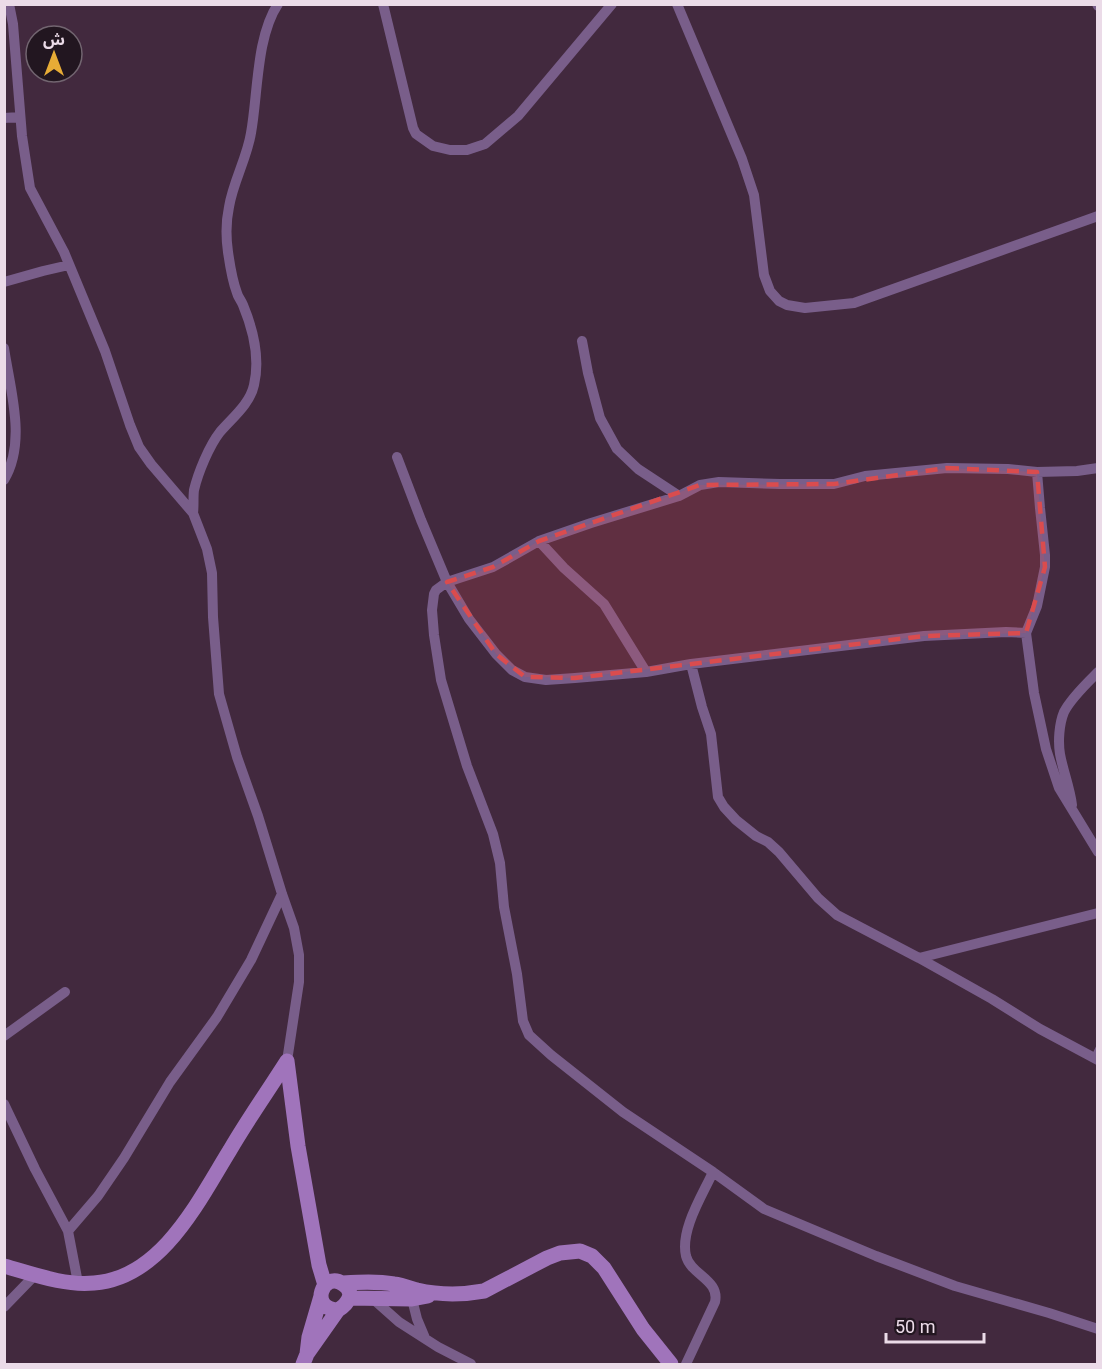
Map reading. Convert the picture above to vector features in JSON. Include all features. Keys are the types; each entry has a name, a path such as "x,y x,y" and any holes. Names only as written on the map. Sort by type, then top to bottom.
{"main road":[{"path":"4,1266 57,1280 94,1284 122,1276 146,1262 172,1238 204,1195 230,1149 287,1061"},
{"path":"287,1061 298,1146 320,1265 322,1302 338,1310"},
{"path":"349,1298 412,1299 440,1294 484,1291 547,1258 560,1253 580,1251 592,1256 604,1268 643,1329 671,1365"},
{"path":"330,1282 342,1283 347,1287 349,1298 338,1310 305,1359 323,1290 330,1282"},
{"path":"342,1283 392,1284 440,1294"}],"street":[{"path":"9,4 13,24 22,136 30,188 64,252 105,351 130,425 140,447 151,464 193,513 207,549 212,573 219,694 237,757 294,928 300,955 299,982 287,1061"},
{"path":"193,513 194,491 209,450 219,434 241,410 254,387 255,347 249,321 231,271 227,226 229,206 251,135 268,26 278,4"},
{"path":"383,4 413,128 416,134 433,146 450,150 467,150 485,144 518,116 612,4"},
{"path":"677,4 742,159 754,195 764,275 770,291 779,301 805,308 854,303 1098,216"},
{"path":"4,118 20,117"},
{"path":"4,282 69,266"},
{"path":"582,340 600,418 617,449 638,469 679,496"},
{"path":"4,348 16,420 14,450 9,472 4,480"},
{"path":"397,457 447,582 470,619 503,662 518,674 534,679 646,672 691,664 924,636 1026,633"},
{"path":"1098,468 1037,472 947,468 866,476 834,484 719,482 700,485 679,496 539,541 493,567 447,582 436,590 433,602 438,667 466,766 493,834 500,863 504,907 517,974 523,1021 529,1035 623,1112 764,1209 955,1286 1098,1329"},
{"path":"1037,472 1045,567 1037,606 1026,633 1034,693 1056,781 1098,852"},
{"path":"539,541 564,568 604,604 646,672"},
{"path":"691,664 711,734 718,796 724,807 745,828 768,842 818,898 837,915 919,958 1040,1029 1096,1055"},
{"path":"1073,811 1060,756 1060,730 1064,712 1098,672"},
{"path":"69,1231 98,1196 170,1082 217,1017 251,960 282,894"},
{"path":"919,958 1098,913"},
{"path":"4,1036 65,992"},
{"path":"4,1104 35,1169 69,1231 78,1283"},
{"path":"686,1365 717,1295 710,1283 687,1260 685,1249 691,1220 713,1172"},
{"path":"4,1307 35,1275"},
{"path":"372,1298 399,1322 457,1361 471,1365"},
{"path":"412,1299 425,1338"}],"highlighted area":[{"path":"947,468 1037,472 1045,567 1026,633 924,636 575,678 525,677 496,654 447,582 493,567 539,541 700,485 834,484"}]}
